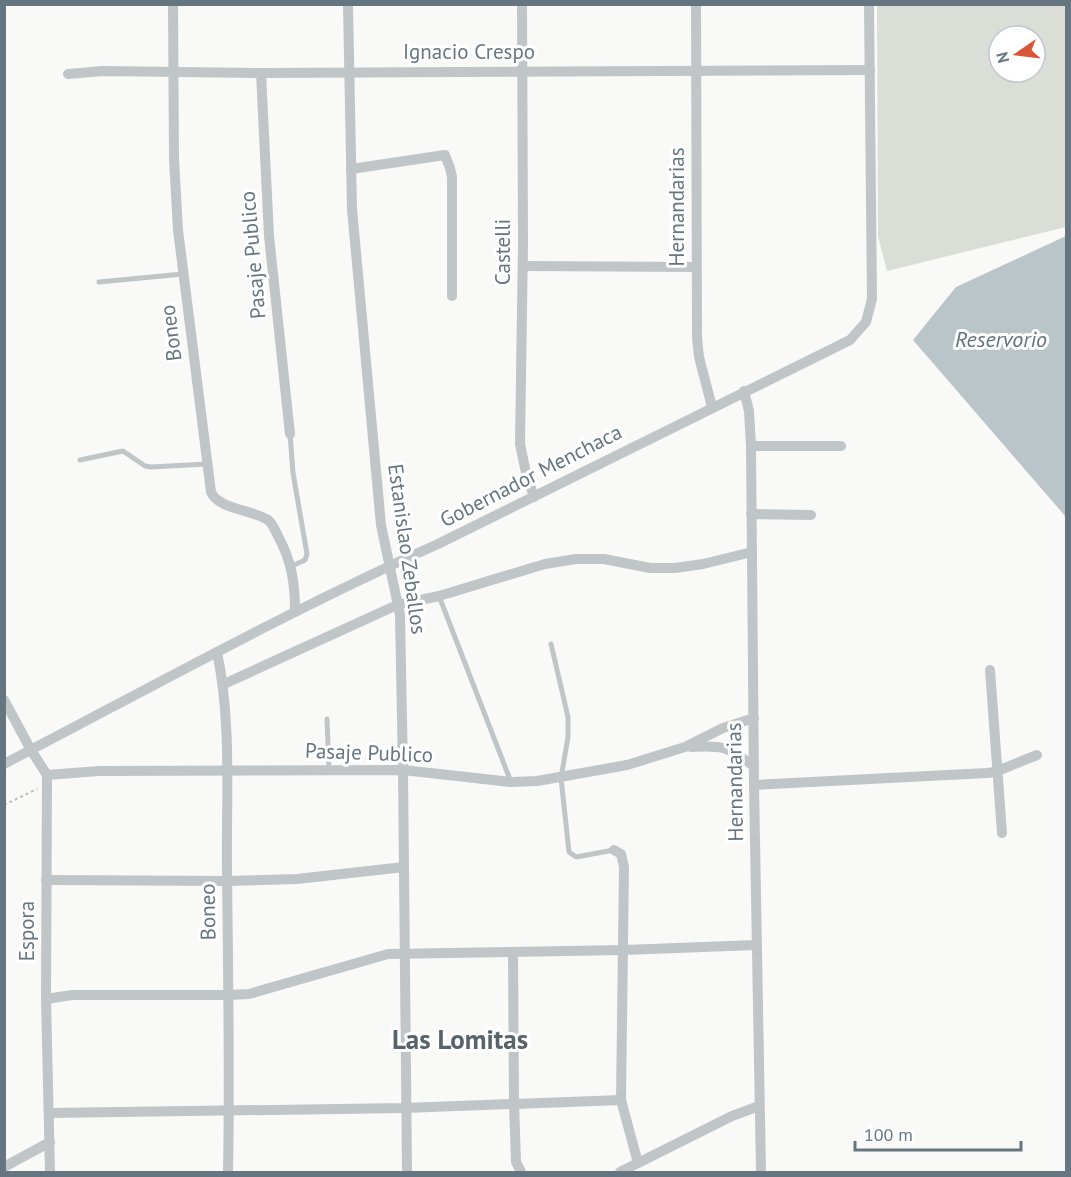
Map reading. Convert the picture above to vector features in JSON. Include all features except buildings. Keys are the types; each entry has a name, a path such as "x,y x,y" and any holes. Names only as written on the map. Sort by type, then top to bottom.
{"street":[{"name":"Boneo","path":"173,4 176,204 207,464 213,496 216,501 270,521 291,566 295,612"},
{"name":"Estanislao Zeballos","path":"348,4 352,209 381,525 400,615 404,770 407,1173"},
{"name":"Castelli","path":"522,4 523,266 520,444 534,497"},
{"name":"Hernandarias","path":"696,4 696,267 699,357 712,407"},
{"path":"869,4 870,70"},
{"name":"Ignacio Crespo","path":"69,74 103,71 261,73 870,70"},
{"name":"Gobernador Menchaca","path":"4,764 295,612 534,497 850,340 866,322 872,287 870,70"},
{"name":"Pasaje Publico","path":"261,73 269,236 290,434"},
{"path":"351,169 445,155 452,177 452,296"},
{"path":"523,266 696,267"},
{"name":"Hernandarias","path":"744,391 749,411 751,446 756,945 761,1173"},
{"path":"751,446 841,446"},
{"path":"752,514 812,515"},
{"path":"224,684 397,605 439,596 545,564 576,559 604,559 650,568 675,568 752,552"},
{"name":"Boneo","path":"217,652 224,684 226,770 230,1110 228,1173"},
{"path":"990,670 1002,833"},
{"path":"4,700 47,780"},
{"name":"Pasaje Publico","path":"47,780 99,771 404,770 511,782 537,781 627,765 685,747 723,728 754,718"},
{"name":"Pasaje Publico","path":"685,747 716,745 728,749 754,766"},
{"path":"754,785 998,771 1037,755"},
{"name":"Espora","path":"47,780 46,999 50,1173"},
{"path":"614,850 621,854 624,867 621,1100 638,1163"},
{"path":"46,880 297,879 404,867"},
{"path":"46,999 72,995 229,995 267,990 388,954 756,945"},
{"path":"513,952 514,1104 516,1162 520,1173"},
{"path":"50,1113 405,1108 621,1100"},
{"path":"620,1173 732,1116 759,1106"},
{"path":"4,1167 50,1142"}],"lane":[{"path":"99,282 183,274"},
{"path":"290,434 293,473 307,554 305,560 291,566"},
{"path":"80,460 123,451 145,466 151,467 207,464"},
{"path":"439,596 511,782"},
{"path":"551,644 568,717 568,737 561,778 569,852 576,858 614,850"},
{"path":"327,719 329,770"}],"path":[{"path":"4,805 47,780"}],"shaded area":[{"path":"877,5 1066,5 1066,227 887,271 878,236"}],"water":[{"name":"Reservorio","path":"1066,236 1066,517 913,340 956,287"}],"district":[{"name":"Las Lomitas","path":"460,1040"}]}
